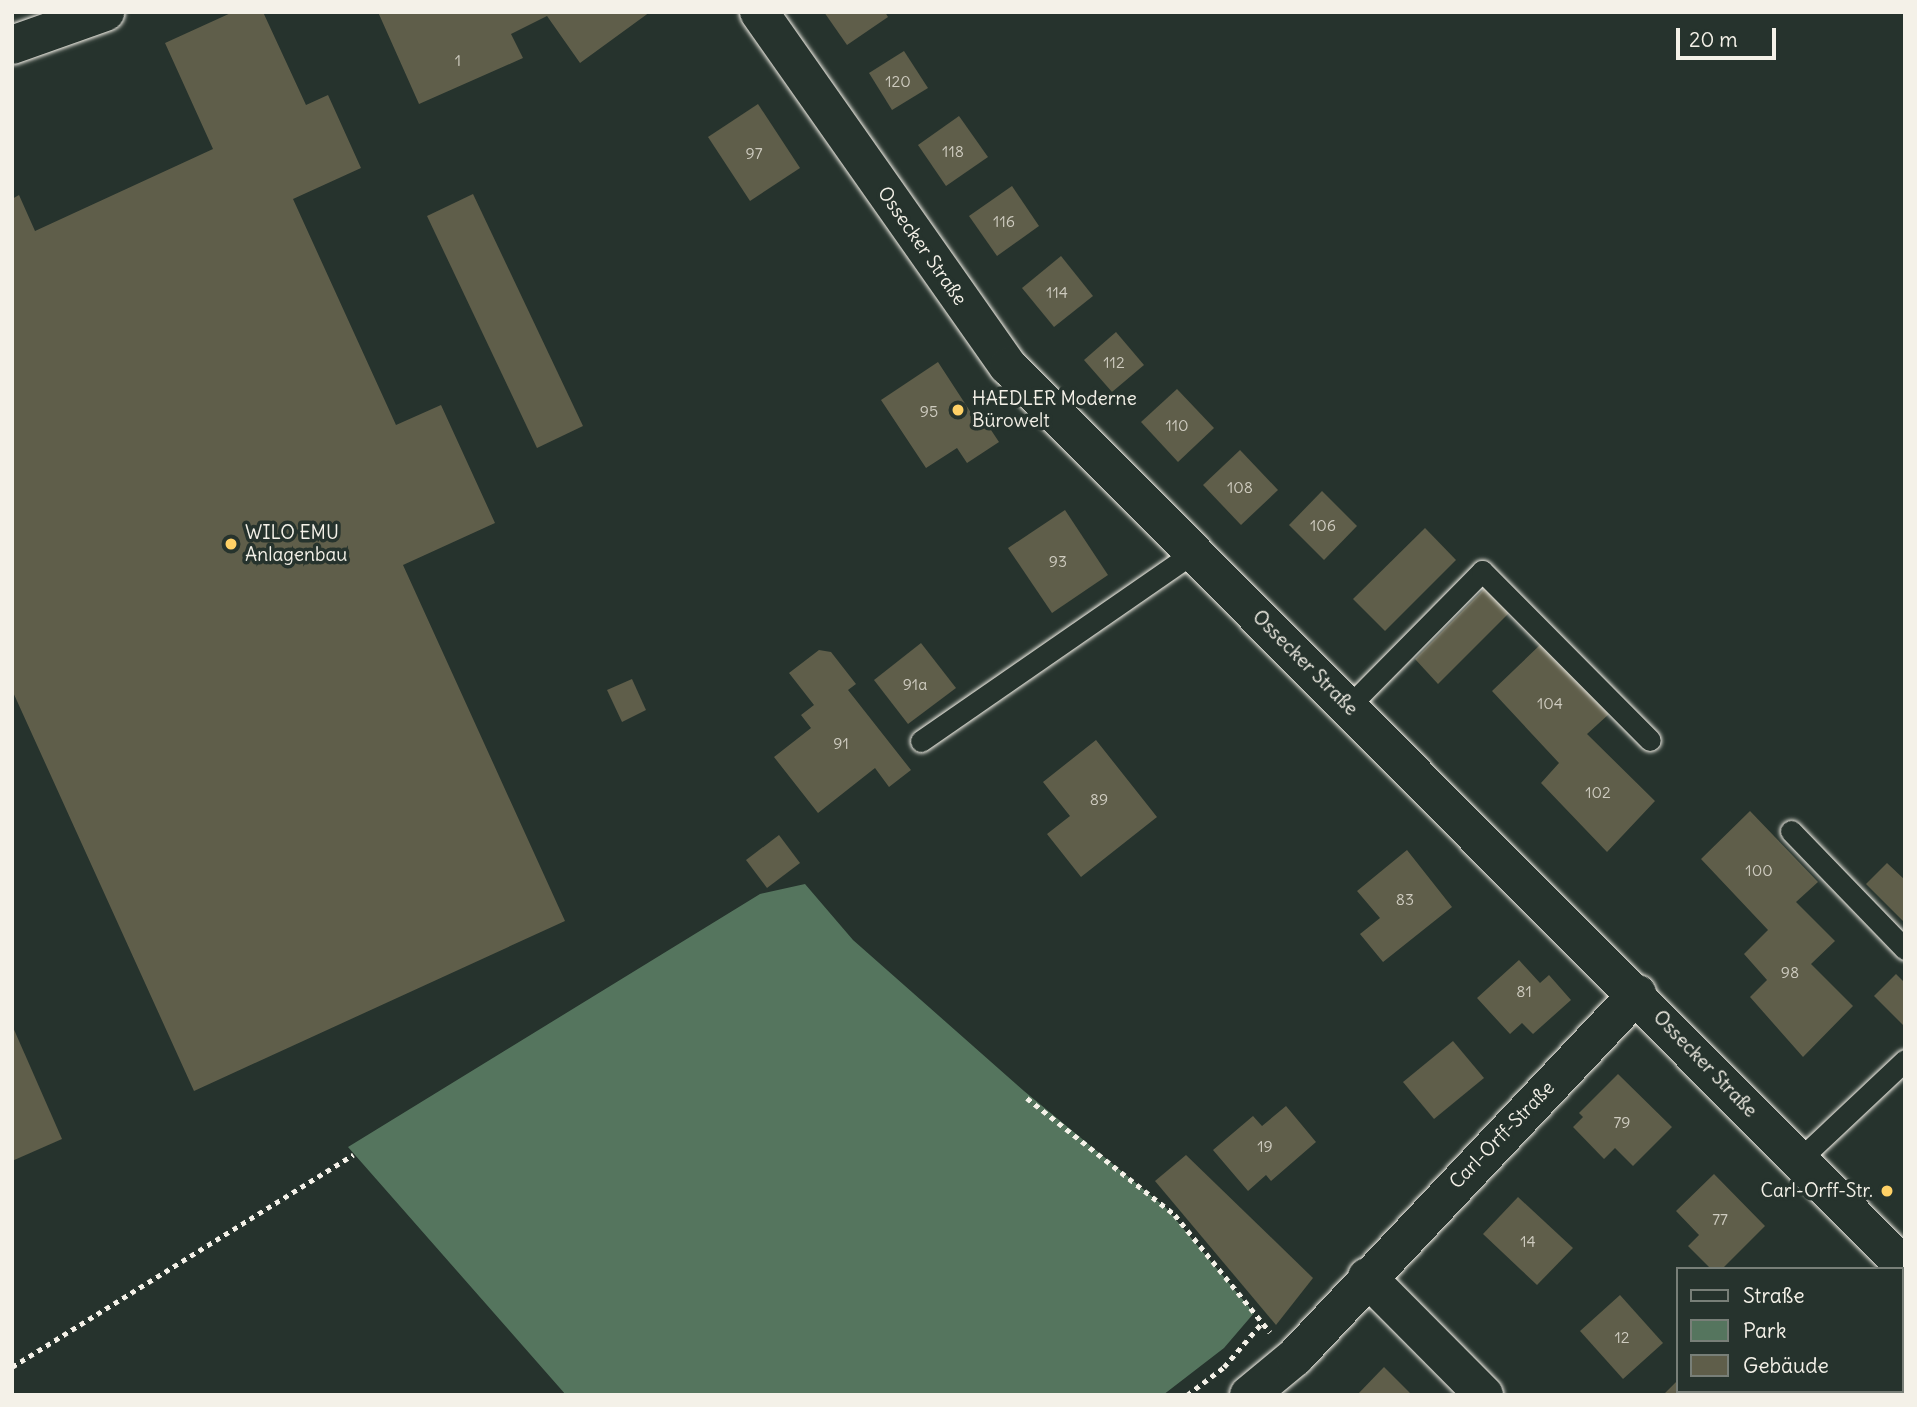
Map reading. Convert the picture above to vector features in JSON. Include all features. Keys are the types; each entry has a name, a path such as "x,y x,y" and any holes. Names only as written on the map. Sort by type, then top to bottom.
{"street":[{"path":"12,45 105,12"},
{"name":"Ossecker Straße","path":"760,12 1007,366 1637,994 1905,1267"},
{"name":"Carl-Orff-Straße","path":"1250,1395 1295,1357 1367,1277 1637,994"},
{"path":"1367,1277 1484,1395"}],"lane":[{"path":"921,741 1194,552"},
{"path":"1348,707 1482,571 1650,740"},
{"path":"1791,831 1905,948"},
{"path":"1798,1161 1905,1060"}],"path":[{"path":"1027,1098 1175,1215 1261,1324 1295,1357"},
{"path":"12,1367 353,1155"},
{"path":"1187,1395 1224,1367 1261,1324"}],"green space":[{"path":"805,884 853,940 1024,1091 1166,1208 1254,1313 1224,1348 1163,1395 566,1395 348,1147 760,894"}],"building":[{"name":"WILO EMU Anlagenbau","path":"233,12 263,12 306,105 328,95 361,168 293,199 396,425 441,405 495,523 403,565 565,921 194,1091 12,690 12,199 19,195 35,231 213,149 165,43"},
{"path":"378,12 650,12 580,63 547,16 511,34 523,58 419,104"},
{"path":"824,12 885,12 888,17 847,45"},
{"path":"904,51 928,88 892,110 869,73"},
{"path":"758,104 800,168 750,201 708,137"},
{"path":"959,116 988,157 946,186 918,145"},
{"path":"1012,186 1039,226 997,256 969,216"},
{"path":"473,194 583,426 537,448 427,216"},
{"path":"1061,256 1093,296 1054,327 1022,288"},
{"path":"1116,332 1144,365 1112,392 1084,360"},
{"path":"938,362 979,425 985,421 999,442 967,463 957,448 926,468 881,400"},
{"path":"1177,389 1214,428 1178,462 1141,422"},
{"path":"1240,450 1278,490 1241,525 1203,485"},
{"path":"1322,491 1357,526 1324,560 1289,525"},
{"path":"1065,510 1108,575 1052,613 1008,548"},
{"path":"1425,528 1456,560 1385,631 1353,599"},
{"path":"1486,587 1509,613 1438,684 1415,659"},
{"path":"921,643 956,688 908,724 874,680"},
{"path":"1541,644 1609,714 1587,734 1655,801 1607,852 1541,783 1559,763 1492,691"},
{"path":"819,650 831,652 856,684 848,690 911,770 889,787 875,768 818,813 774,757 811,728 801,715 814,705 789,673"},
{"path":"632,679 646,710 622,722 607,690"},
{"path":"1096,740 1157,817 1081,877 1047,834 1070,816 1043,782"},
{"path":"1750,811 1818,882 1796,902 1835,941 1811,964 1853,1006 1803,1057 1750,997 1767,980 1744,954 1768,930 1701,859"},
{"path":"779,835 800,863 767,888 746,860"},
{"path":"1407,850 1452,907 1383,962 1360,934 1380,918 1357,891"},
{"path":"1887,863 1905,880 1905,923 1866,884"},
{"path":"1519,960 1540,983 1549,975 1571,1000 1533,1034 1522,1023 1510,1034 1477,998"},
{"path":"1896,974 1905,983 1905,1027 1874,996"},
{"path":"12,1025 62,1139 12,1161"},
{"path":"1453,1041 1484,1078 1434,1119 1403,1082"},
{"path":"1618,1074 1672,1127 1633,1166 1615,1148 1604,1159 1573,1127 1583,1117 1579,1113"},
{"path":"1286,1106 1316,1142 1271,1181 1266,1175 1248,1191 1213,1150 1253,1116 1262,1126"},
{"path":"1186,1155 1313,1278 1276,1325 1155,1181"},
{"path":"1714,1174 1765,1226 1724,1267 1709,1267 1688,1246 1699,1235 1676,1211"},
{"path":"1518,1197 1573,1248 1537,1285 1483,1234"},
{"path":"1620,1295 1663,1343 1623,1379 1580,1331"},
{"path":"1384,1367 1412,1395 1357,1395"},
{"path":"1903,1378 1905,1395 1868,1393 1903,1393"},
{"path":"1675,1383 1675,1393 1715,1395 1663,1395"}],"place":[{"name":"HAEDLER Moderne Bürowelt","path":"958,410"},
{"name":"WILO EMU Anlagenbau","path":"231,544"},
{"name":"Carl-Orff-Str.","path":"1887,1191"}]}
